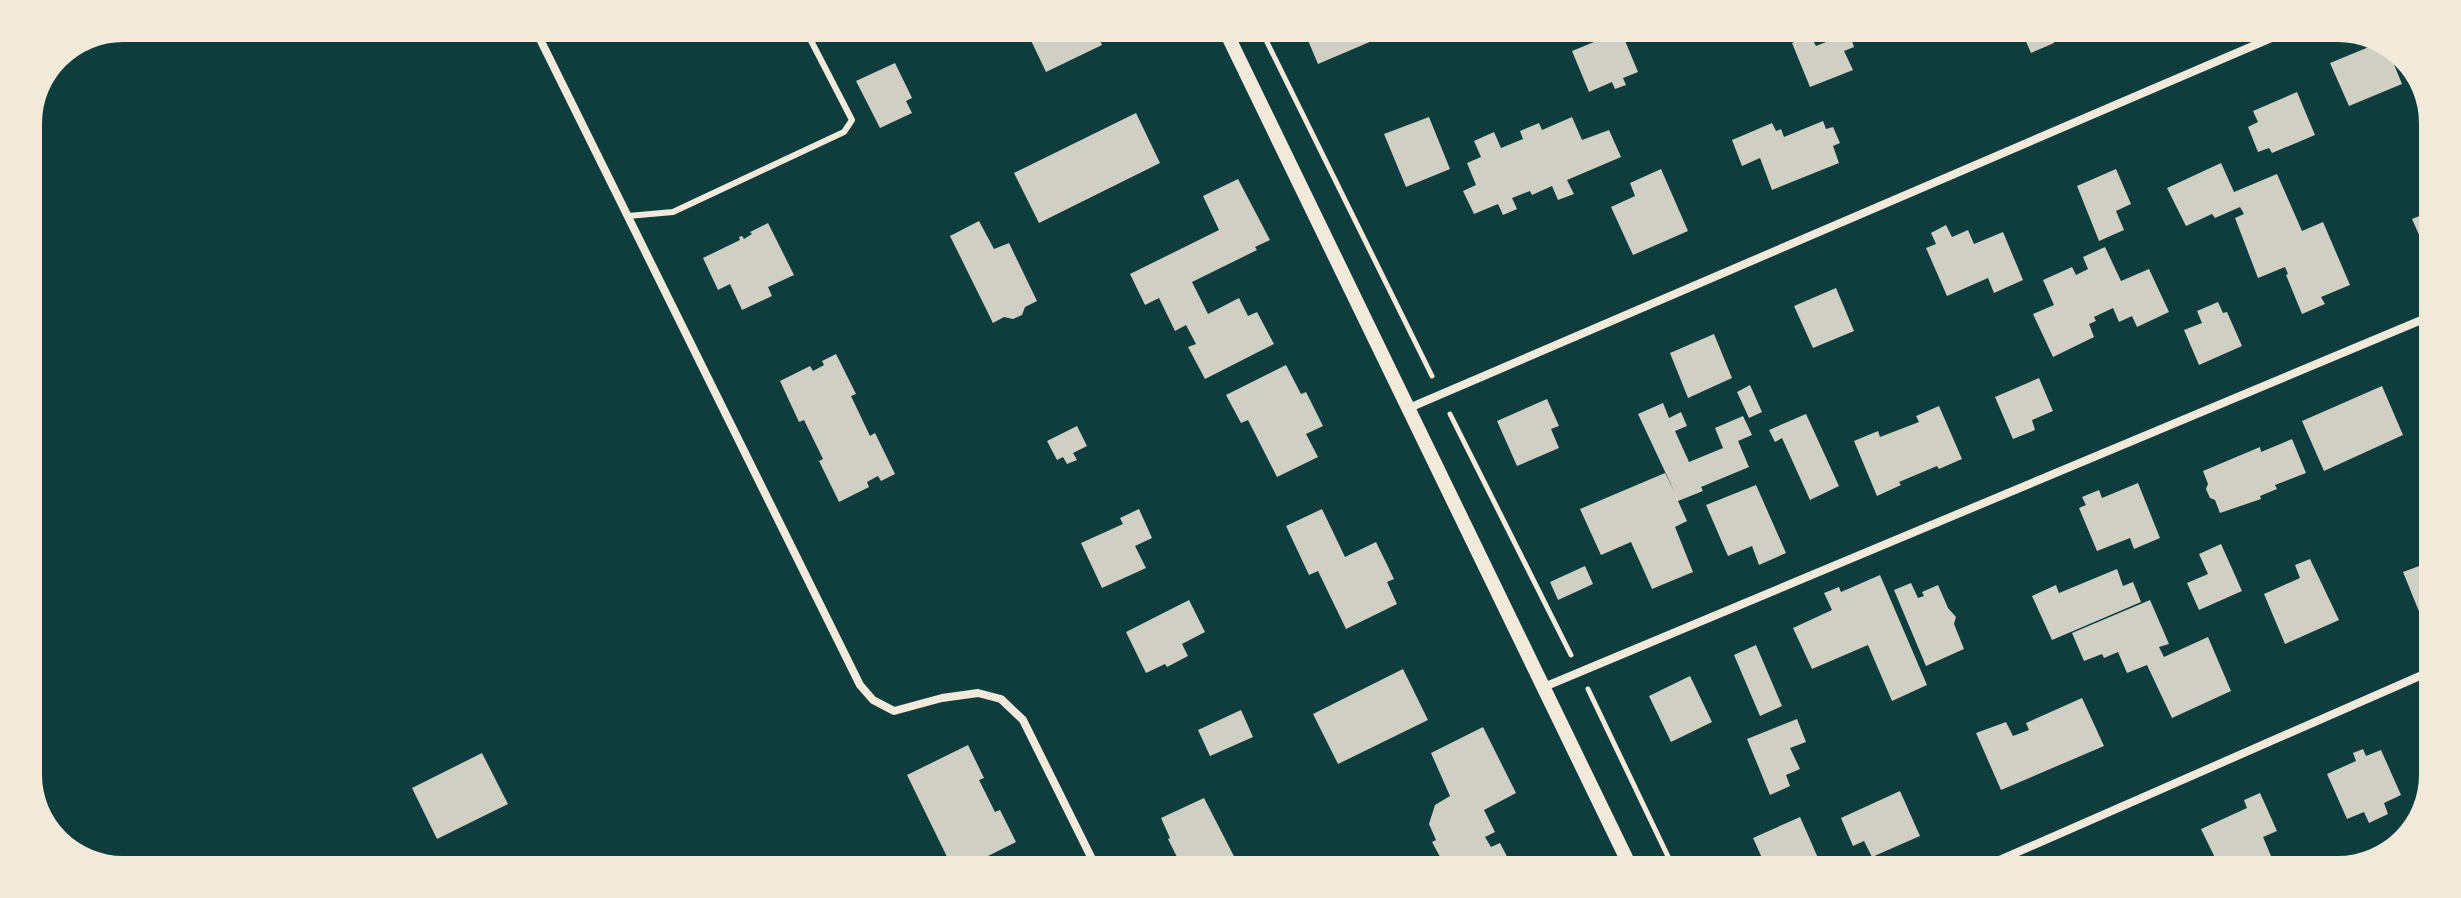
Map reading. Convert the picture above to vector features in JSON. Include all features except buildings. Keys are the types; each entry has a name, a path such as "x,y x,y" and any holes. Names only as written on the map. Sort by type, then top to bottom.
{"street":[{"path":"541,42 860,685 873,700 894,711 942,698 978,693 1001,699 1023,720 1091,856"},
{"path":"1231,42 1625,856"},
{"path":"1409,408 2262,42"},
{"path":"1544,687 2419,321"},
{"path":"2009,856 2419,676"}],"lane":[{"path":"628,216 673,212 844,132 852,120 812,42"}],"path":[{"path":"1267,42 1580,672 1668,856"}]}
